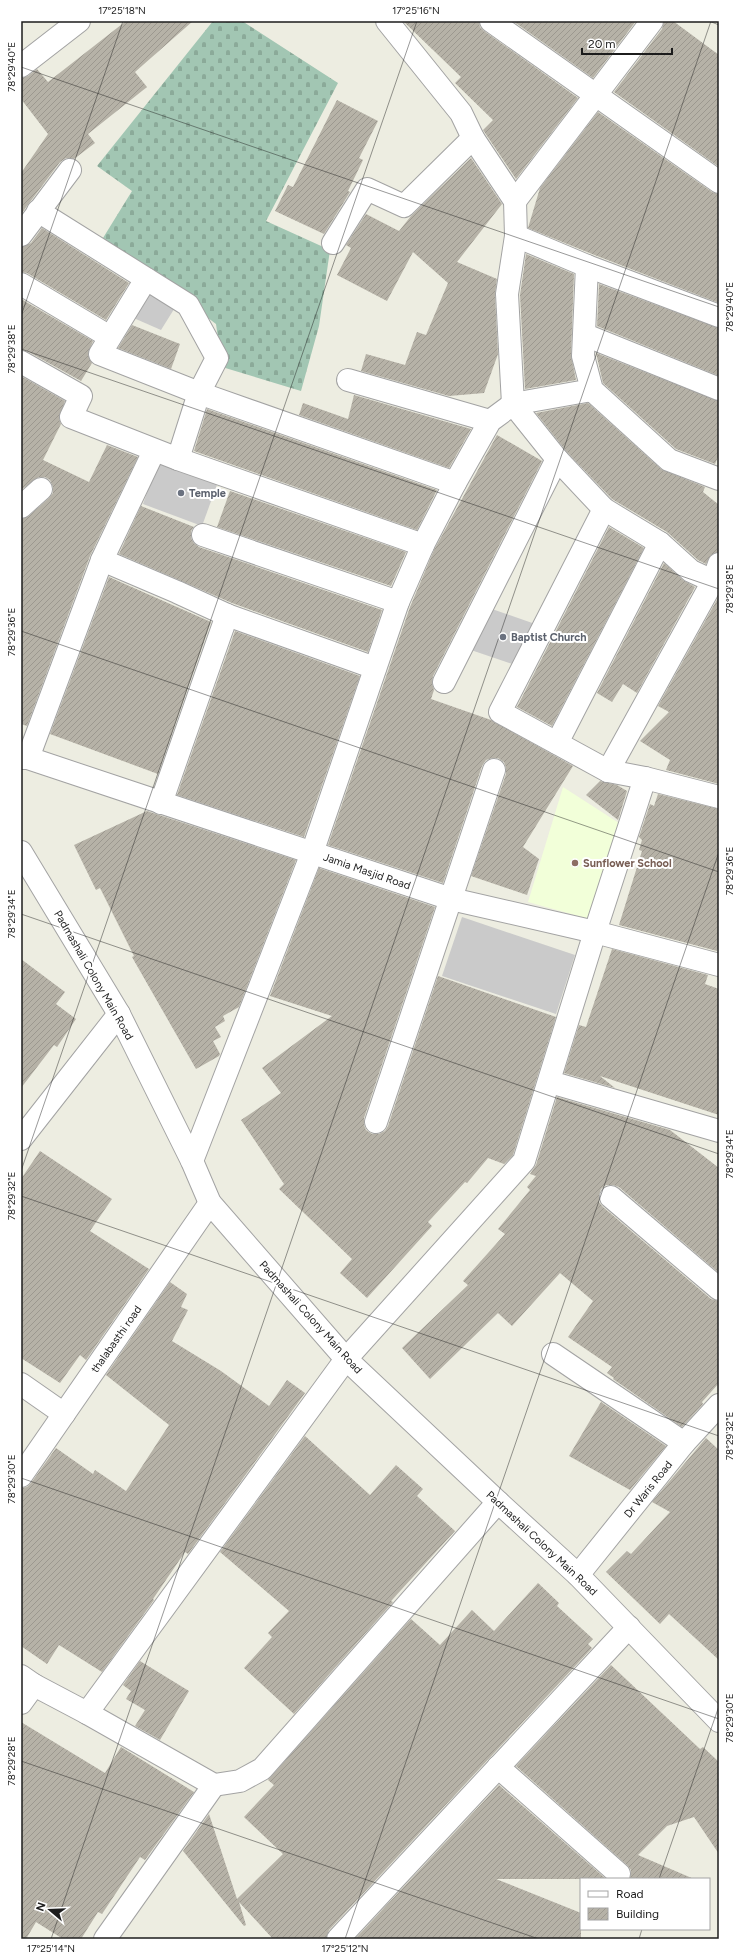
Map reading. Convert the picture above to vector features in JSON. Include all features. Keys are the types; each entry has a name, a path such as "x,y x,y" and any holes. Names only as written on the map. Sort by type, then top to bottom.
{"street":[{"path":"21,66 79,21"},
{"path":"387,21 461,113 473,138 516,200 516,236 507,294 513,404 557,459 604,509 660,543 691,571 717,576 608,771"},
{"path":"491,21 595,96 719,182"},
{"path":"516,200 652,21"},
{"path":"333,243 367,189 404,206 473,138"},
{"path":"21,235 70,170"},
{"path":"38,211 188,305 217,358 199,394 178,459"},
{"path":"516,236 587,266 719,316"},
{"path":"587,266 583,356 592,390 669,460 719,479"},
{"path":"146,279 100,354 199,394 455,483"},
{"path":"21,284 110,337"},
{"path":"584,335 719,389"},
{"path":"21,362 81,396 71,417 154,451 423,545"},
{"path":"348,380 490,421"},
{"path":"192,1161 312,853 374,668 398,602 423,545 455,483 490,421 513,404 592,390"},
{"path":"24,758 102,560 154,451"},
{"path":"444,682 557,459"},
{"path":"21,507 41,490"},
{"path":"604,509 500,712 608,771 645,778 719,797"},
{"path":"204,535 398,602"},
{"path":"557,743 660,543"},
{"path":"102,560 177,592 227,616 374,668"},
{"path":"161,803 227,616"},
{"name":"Jamia Masjid Road","path":"24,758 451,899 595,932 719,965"},
{"path":"376,1122 494,770"},
{"path":"87,1713 346,1359 524,1161 550,1082 595,932 645,778"},
{"name":"Padmashali Colony Main Road","path":"21,852 119,1014 192,1161 210,1203 346,1359 578,1576 630,1627 719,1721"},
{"path":"21,1139 119,1014"},
{"path":"550,1082 719,1131"},
{"path":"611,1197 719,1289"},
{"name":"thalabasthi road","path":"21,1476 210,1203"},
{"path":"553,1354 684,1443"},
{"path":"21,1384 64,1414"},
{"name":"Dr Waris Road","path":"578,1576 684,1443 719,1404"},
{"path":"21,1703 27,1680 214,1785 240,1781 262,1769 498,1502"},
{"path":"338,1939 630,1627"},
{"path":"498,1767 619,1874"},
{"path":"105,1939 214,1785"}],"shaded area":[{"path":"147,288 176,306 161,330 129,316"},
{"name":"Temple","path":"159,460 218,482 202,526 143,504"},
{"name":"Baptist Church","path":"489,608 538,625 518,666 468,649"},
{"name":"Sunflower School","path":"563,787 622,825 593,920 528,902"},
{"path":"462,917 575,955 556,1014 442,976"}],"green space":[{"path":"213,21 242,21 338,83 266,221 330,250 319,326 301,391 222,367 216,324 103,238 132,191 97,166"}],"building":[{"path":"126,21 193,21 135,72 147,87 88,134 95,143 74,159 66,158 60,162 21,214 21,173 48,134 21,99 21,78 28,76 37,69 48,82"},
{"path":"403,21 479,21 480,27 484,31 578,98 516,179 483,130 493,120 455,83 461,77"},
{"path":"513,21 636,21 593,78"},
{"path":"664,21 673,21 719,55 719,167 614,92 662,29"},
{"path":"337,100 378,121 359,158 363,160 348,191 350,192 324,234 275,211 288,185 293,187"},
{"path":"598,112 712,192 719,194 719,303 528,228 540,188"},
{"path":"471,158 502,204 457,262 497,279 495,295 498,354 484,393 449,396 361,371 366,354 405,365 417,332 426,335 448,283 413,252 387,301 337,275 351,248 346,245 366,214 399,231 411,216"},
{"path":"42,228 129,283 106,320 27,273 21,272 21,247 31,243"},
{"path":"526,254 574,274 571,355 576,380 525,389 520,295"},
{"path":"599,284 719,328 719,376 597,326"},
{"path":"21,299 93,341 88,354 92,363 81,381 27,351 21,350"},
{"path":"132,325 180,344 171,369 118,348"},
{"path":"596,353 719,401 719,455 715,464 676,449 603,383"},
{"path":"21,376 65,401 59,418 61,424 43,460 89,482 107,445 138,457 90,556 27,726 21,724 21,519 29,516 49,498 53,493 53,487 50,480 45,477 39,477 21,490"},
{"path":"354,395 471,429 449,468 299,415 303,403 348,419"},
{"path":"588,403 661,469 705,487 703,492 719,505 719,552 711,555 706,564 698,560 667,532 612,499 566,451 536,413"},
{"path":"207,409 437,490 417,530 194,451"},
{"path":"497,435 542,461 433,676 432,683 434,690 431,699 491,720 573,766 523,847 539,859 527,895 471,876 506,774 504,762 498,758 486,760 482,766 443,883 328,845 410,607 434,550"},
{"path":"230,491 406,552 391,586 217,527"},
{"path":"141,506 194,527 191,531 191,538 199,547 382,610 368,652 232,603 119,554"},
{"path":"609,527 644,548 552,726 517,707"},
{"path":"664,563 683,580 695,587 637,693 623,684 612,702 597,693"},
{"path":"109,577 211,622 158,774 50,734"},
{"path":"719,596 719,784 666,770 670,760 640,741 669,712 658,706"},
{"path":"235,631 360,676 304,837 177,795"},
{"path":"600,781 617,785 627,791 618,820 586,795"},
{"path":"658,794 719,809 719,946 717,951 619,925 642,851 639,850 642,840 639,837 650,804 654,806"},
{"path":"147,811 296,860 239,1007 223,1016 225,1021 215,1027 221,1037 213,1041 220,1054 196,1069 132,957 134,956 100,888 96,890 74,845"},
{"path":"319,868 435,907 364,1118 366,1130 372,1134 379,1134 385,1131 388,1126 438,976 556,1017 513,1155 504,1164 488,1158 467,1183 465,1182 428,1222 432,1226 367,1298 340,1273 352,1259 279,1189 284,1184 241,1120 281,1093 262,1068 332,1016 270,996"},
{"path":"612,949 708,975 705,984 719,989 719,1115 600,1076 615,1088 564,1073 579,1025 586,1027"},
{"path":"21,959 65,992 56,1004 76,1019 57,1047 54,1045 21,1088"},
{"path":"557,1097 670,1130 719,1168 719,1273 619,1187 606,1185 601,1189 599,1195 599,1202 603,1207 711,1299 719,1301 719,1383 702,1402 703,1404 682,1427 613,1379 614,1378 607,1373 612,1367 568,1337 593,1301 560,1273 512,1326 498,1313 430,1379 402,1348 468,1285 463,1281 505,1234 498,1229 530,1190 527,1187 536,1176 530,1174 536,1165"},
{"path":"40,1151 112,1199 90,1231 149,1269 86,1360 80,1355 60,1383 21,1358 21,1179"},
{"path":"170,1282 187,1294 181,1307 188,1310 172,1341 221,1371 269,1406 287,1380 305,1393 188,1554 185,1552 153,1599 154,1600 102,1672 59,1645 47,1664 21,1646 21,1488 27,1487 31,1483 56,1448 93,1474 95,1470 126,1491 169,1425 106,1375"},
{"path":"601,1402 666,1446 630,1490 569,1456"},
{"path":"305,1436 370,1495 396,1465 423,1489 417,1496 455,1531 391,1601 393,1602 294,1714 244,1668 272,1637 268,1633 289,1611 220,1552"},
{"path":"706,1438 719,1450 719,1660 669,1614 660,1624 606,1572 627,1551 631,1554 670,1512 652,1502"},
{"path":"538,1583 559,1603 557,1606 593,1639 588,1644 592,1648 329,1930 326,1939 273,1939 239,1902 246,1925 244,1926 183,1851 209,1814 237,1899 283,1854 244,1817 274,1785 268,1780 411,1619 440,1645 472,1610 494,1631"},
{"path":"140,1661 189,1691 160,1740 135,1726 145,1710 126,1699 131,1691 123,1685"},
{"path":"611,1665 700,1749 703,1747 719,1762 719,1854 694,1817 667,1826 638,1855 692,1878 630,1878 631,1870 627,1865 516,1766"},
{"path":"21,1722 105,1773 121,1747 194,1792 145,1860 140,1857 102,1914 98,1912 81,1939 63,1939 36,1922 26,1939 21,1939"},
{"path":"499,1785 605,1878 496,1879 580,1913 581,1939 355,1939"}],"place":[{"name":"Temple","path":"181,493"},
{"name":"Baptist Church","path":"503,637"},
{"name":"Sunflower School","path":"575,863"}]}
